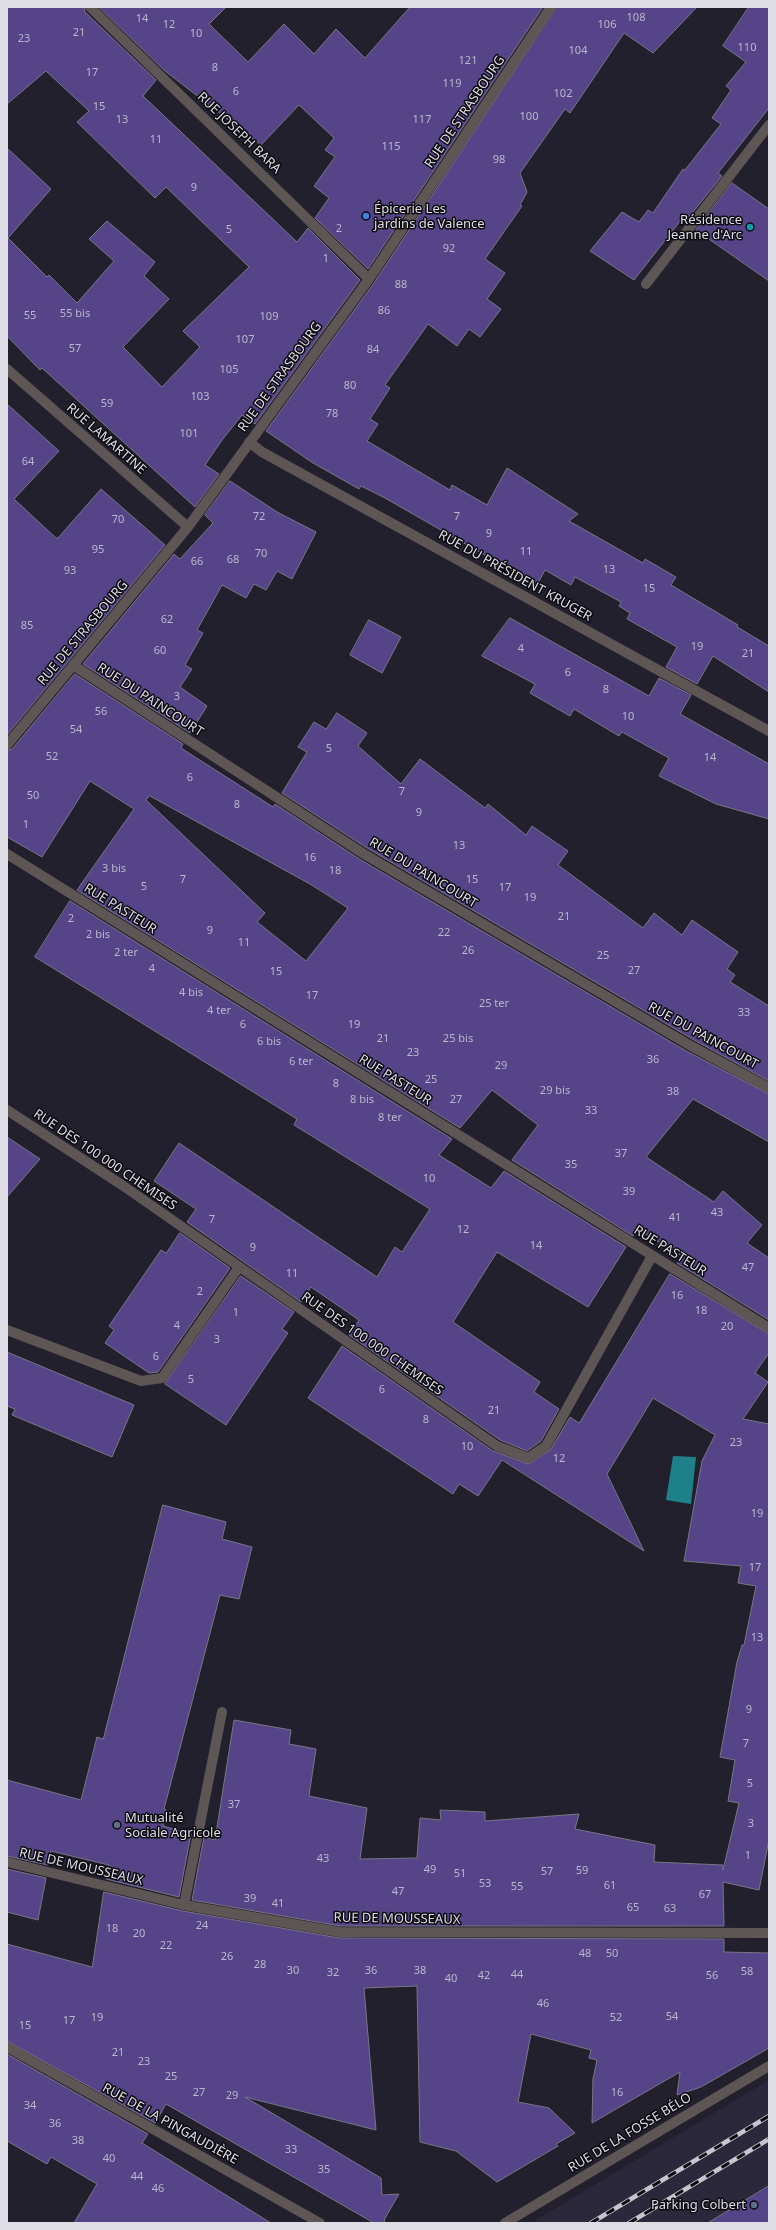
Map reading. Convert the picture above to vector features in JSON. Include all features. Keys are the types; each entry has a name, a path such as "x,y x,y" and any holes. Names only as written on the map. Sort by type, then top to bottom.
{"street":[{"name":"RUE JOSEPH BARA","path":"90,7 369,278"},
{"name":"RUE DE STRASBOURG","path":"7,745 188,527 369,278 551,7"},
{"path":"646,284 769,125"},
{"name":"RUE LAMARTINE","path":"7,369 188,527"},
{"name":"RUE DU PRÉSIDENT KRUGER","path":"249,442 262,452 769,731"},
{"name":"RUE DU PAINCOURT","path":"73,665 364,854 690,1046 769,1088"},
{"name":"RUE PASTEUR","path":"7,854 769,1328"},
{"name":"RUE DES 100 000 CHEMISES","path":"7,1110 122,1185 497,1446 528,1458 546,1446 652,1256"},
{"path":"7,1330 141,1381 162,1378 239,1267"},
{"path":"184,1905 222,1712"},
{"name":"RUE DE MOUSSEAUX","path":"7,1862 184,1905 339,1932 769,1933"},
{"name":"RUE DE LA PINGAUDIÈRE","path":"7,2047 320,2223"},
{"name":"RUE DE LA FOSSE BÉLO","path":"505,2223 769,2066"}],"shaded area":[{"path":"769,2080 769,2186 708,2223 531,2223"}],"water":[{"path":"673,1456 696,1457 691,1504 666,1500"}],"building":[{"path":"7,7 84,7 85,12 156,80 143,96 297,242 308,228 360,280 255,424 242,415 222,440 205,465 219,474 195,507 42,368 40,370 7,336 7,148 51,189 8,238 47,277 49,275 77,303 114,261 89,239 107,221 155,262 144,276 169,299 123,347 162,387 200,347 183,331 249,267 166,187 155,198 77,122 89,111 46,71 7,104"},
{"path":"99,7 226,7 209,24 248,62 284,24 314,54 336,29 365,58 410,7 543,7 368,269 315,218 329,198 314,186 335,157 325,150 334,138 299,105 261,145 165,71"},
{"path":"557,7 697,7 653,53 624,33 570,113 565,109 520,173 527,192 520,205 522,206 485,259 505,273 487,299 501,309 480,337 469,329 457,346 428,324 385,385 390,388 370,419 378,424 367,441 450,490 452,485 487,505 507,468 578,514 569,521 643,563 645,559 676,577 671,585 738,625 737,627 769,646 769,692 713,656 697,684 666,667 677,647 627,619 630,613 619,606 621,602 575,577 571,585 545,570 537,585 385,498 361,486 359,489 313,463 266,431 374,283"},
{"path":"749,7 769,7 769,108 718,173 722,176 685,222 681,220 634,280 590,251 622,212 639,222 648,210 653,213 683,169 685,170 721,124 712,118 731,90 726,86 746,62 723,46"},
{"name":"Résidence Jeanne d'Arc","path":"732,183 769,209 769,281 696,230"},
{"path":"7,404 59,451 14,499 56,538 58,538 101,489 165,545 7,735"},
{"path":"230,481 277,512 316,532 292,579 277,571 266,590 254,584 246,598 222,585 197,630 203,633 185,665 192,669 180,687 207,706 190,733 83,664 174,554 180,559 213,523 205,515"},
{"path":"510,618 649,696 659,678 691,695 680,714 769,764 769,819 716,804 659,776 669,758 622,732 619,736 574,709 570,716 530,693 535,684 482,656"},
{"path":"369,620 401,637 382,673 350,655"},
{"path":"75,674 183,744 181,748 273,807 275,804 361,860 688,1052 769,1094 769,1142 693,1099 646,1157 714,1202 723,1191 762,1225 747,1243 769,1258 769,1320 677,1263 682,1256 637,1229 633,1236 512,1160 538,1125 492,1090 460,1128 77,890 134,809 90,781 42,857 7,837 7,751 12,749","holes":["150,796 310,884 348,908 306,961 257,922 265,913 146,800"]},
{"path":"337,713 367,733 358,746 401,784 420,759 485,808 488,804 526,835 532,826 568,851 558,865 643,928 654,913 682,935 692,920 738,952 727,969 735,975 730,982 769,1006 769,1081 694,1040 367,848 282,793 307,752 298,747 314,722 326,729"},
{"path":"70,901 452,1139 439,1155 491,1188 504,1171 626,1247 588,1307 497,1252 453,1322 540,1382 534,1392 559,1409 541,1441 527,1451 500,1440 349,1335 359,1320 311,1287 301,1302 187,1222 196,1209 154,1181 179,1143 377,1277 395,1247 402,1252 430,1209 294,1125 297,1119 35,957"},
{"path":"7,1137 40,1159 7,1197"},
{"path":"180,1233 230,1268 158,1372 149,1373 105,1343 114,1330 109,1326 161,1250 166,1253"},
{"path":"670,1274 769,1334 769,1353 755,1373 768,1382 743,1419 769,1424 769,1840 759,1890 723,1882 724,1926 340,1926 192,1900 204,1837 215,1840 234,1720 291,1730 289,1744 316,1749 309,1796 367,1808 360,1859 417,1858 420,1818 441,1820 440,1810 485,1812 485,1821 579,1814 575,1829 655,1845 654,1862 723,1865 723,1870 739,1803 728,1801 735,1760 720,1757 737,1662 742,1645 744,1645 756,1586 738,1583 741,1566 684,1561 702,1461 715,1435 653,1398 607,1474 644,1551 502,1460 478,1496 459,1484 453,1494 308,1398 342,1346 493,1451 529,1464 551,1449 570,1417 579,1423"},
{"path":"241,1276 294,1312 282,1329 288,1333 226,1425 165,1384"},
{"path":"7,1352 134,1405 112,1457 12,1415 15,1409 7,1406"},
{"path":"163,1505 226,1522 222,1539 252,1547 239,1599 220,1595 164,1809 166,1810 163,1826 191,1834 179,1897 106,1879 109,1865 51,1851 48,1865 7,1856 7,1780 81,1800 97,1737 103,1739"},
{"path":"7,1869 46,1878 38,1920 7,1912"},
{"path":"104,1892 183,1911 339,1938 724,1939 724,1952 769,1953 769,2048 701,2087 677,2095 680,2072 592,2123 593,2079 597,2060 589,2058 591,2050 531,2034 518,2102 549,2108 575,2133 556,2144 558,2146 497,2182 456,2151 420,2142 417,1986 364,1988 376,2130 245,2097 381,2178 382,2195 399,2194 384,2220 385,2223 374,2223 166,2104 155,2123 7,2041 7,1944 92,1967"},
{"path":"7,2054 148,2134 142,2143 271,2223 74,2223 97,2184 51,2157 47,2164 7,2141"},
{"name":"Parking Colbert","path":"769,2186 769,2223 708,2223"}],"railway":[{"path":"591,2223 769,2116"},
{"path":"629,2223 769,2139"}],"place":[{"name":"Épicerie Les jardins de Valence","path":"366,216"},
{"name":"Résidence Jeanne d'Arc","path":"750,227"},
{"name":"Mutualité Sociale Agricole","path":"117,1825"},
{"name":"Parking Colbert","path":"754,2205"}]}
